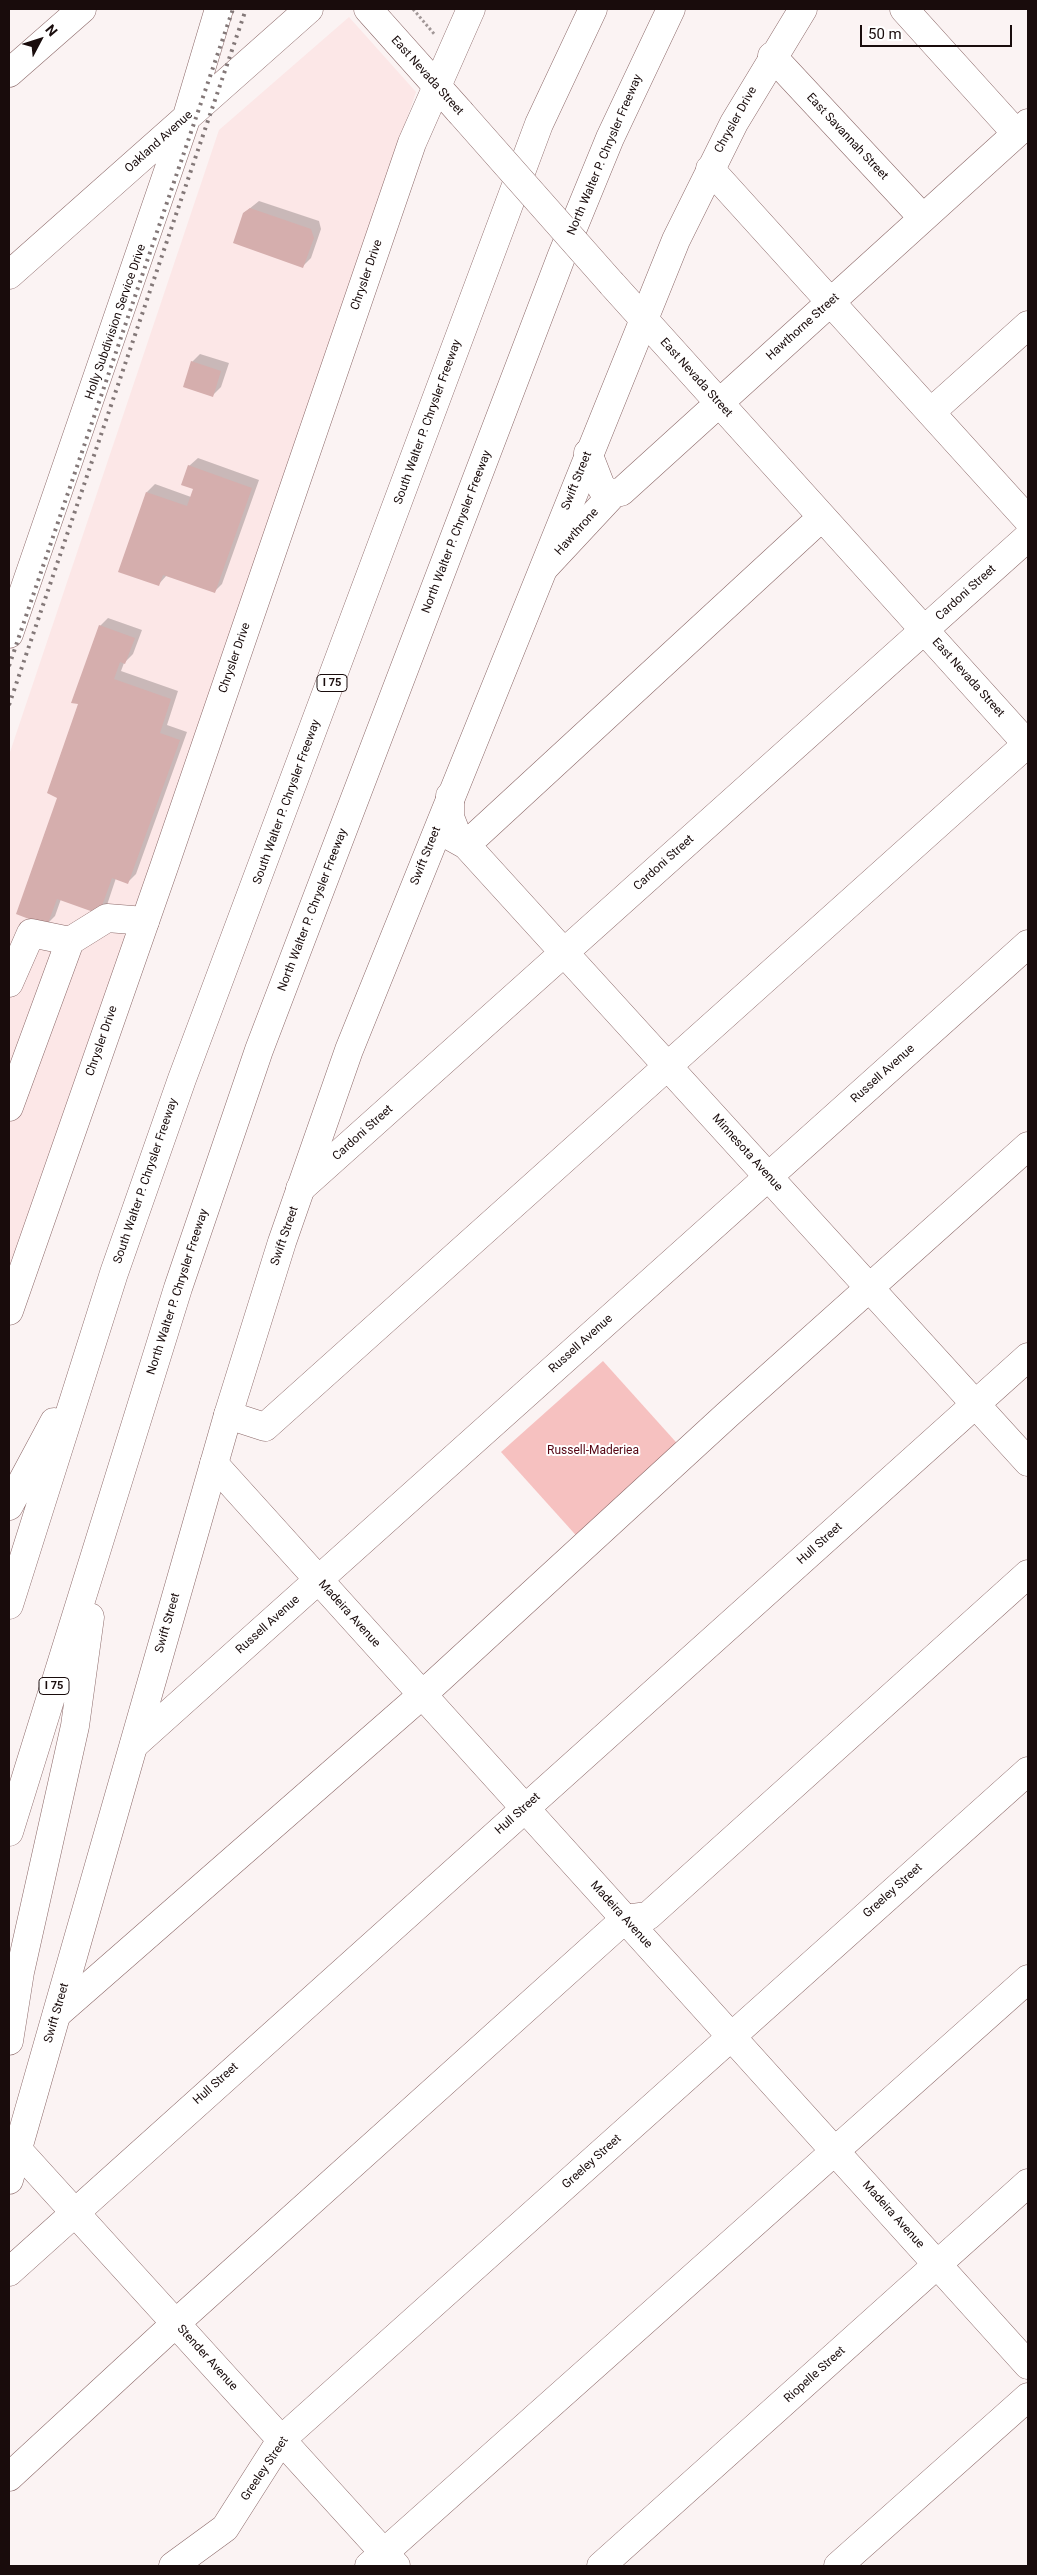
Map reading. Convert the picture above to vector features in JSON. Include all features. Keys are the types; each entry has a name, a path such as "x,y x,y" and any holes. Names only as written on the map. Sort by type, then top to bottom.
{"main road":[{"path":"9,73 82,9"},
{"name":"Holly Subdivision Service Drive","path":"9,634 187,116 219,9"},
{"name":"Oakland Avenue","path":"9,275 309,9"},
{"name":"East Nevada Street","path":"368,9 643,319 1028,744"},
{"name":"Chrysler Drive","path":"9,1311 412,143 471,9"},
{"name":"South Walter P. Chrysler Freeway","path":"9,1605 114,1273 179,1088 378,560 482,273 539,124 593,9"},
{"name":"North Walter P. Chrysler Freeway","path":"9,1832 178,1288 260,1050 562,255 610,138 671,9"},
{"name":"Chrysler Drive","path":"643,319 676,240 710,169 772,56 803,9"},
{"path":"904,9 1022,128"},
{"name":"East Savannah Street","path":"772,56 922,217"},
{"name":"Hawthorne Street","path":"614,493 621,492 1022,128"},
{"path":"710,169 832,301 1028,520"},
{"name":"Swift Street","path":"9,2180 228,1415 300,1189 349,1050 643,319"},
{"path":"931,412 1028,325"},
{"path":"588,453 602,489 614,493"},
{"name":"Hawthrone","path":"541,572 614,493"},
{"path":"466,845 822,517"},
{"name":"Cardoni Street","path":"300,1189 1028,537"},
{"path":"228,1415 265,1427 1028,744"},
{"name":"Minnesota Avenue","path":"450,796 452,827 466,845 1028,1462"},
{"name":"Minnesota Avenue","path":"437,830 466,845"},
{"path":"9,1107 70,941 107,918 145,921"},
{"path":"9,983 31,933 70,941"},
{"name":"Russell Avenue","path":"134,1745 1028,944"},
{"path":"57,2014 422,1695 1028,1146"},
{"name":"Hull Street","path":"9,2272 1028,1357"},
{"path":"9,1506 85,1364"},
{"name":"Madeira Avenue","path":"214,1464 1028,2365"},
{"path":"9,2041 20,1972 75,1726 100,1541"},
{"path":"9,2477 176,2323 624,1919 648,1916 1028,1574"},
{"name":"Greeley Street","path":"173,2566 225,2528 281,2440 1028,1771"},
{"path":"383,2562 1028,1979"},
{"name":"Stender Avenue","path":"18,2150 281,2440 383,2562"},
{"name":"Riopelle Street","path":"601,2566 1028,2183"},
{"path":"838,2566 1028,2398"}],"path":[{"path":"413,9 436,35"}],"shaded area":[{"path":"349,17 416,92 9,1278 9,755 219,130"}],"green space":[{"name":"Russell-Maderiea","path":"603,1361 684,1451 582,1542 501,1452"}],"building":[{"path":"250,208 311,229 314,238 303,268 233,243 243,213"},
{"path":"191,361 221,371 213,397 183,387"},
{"path":"188,465 252,488 215,593 163,575 159,586 118,572 146,492 187,506 193,489 181,485"},
{"path":"99,625 135,638 125,664 120,662 114,679 171,699 160,733 180,740 128,884 112,878 99,914 57,899 47,926 16,914 57,798 47,793 78,704 71,703"}],"railway":[{"path":"9,666 233,9"},
{"path":"9,705 246,9"}]}
